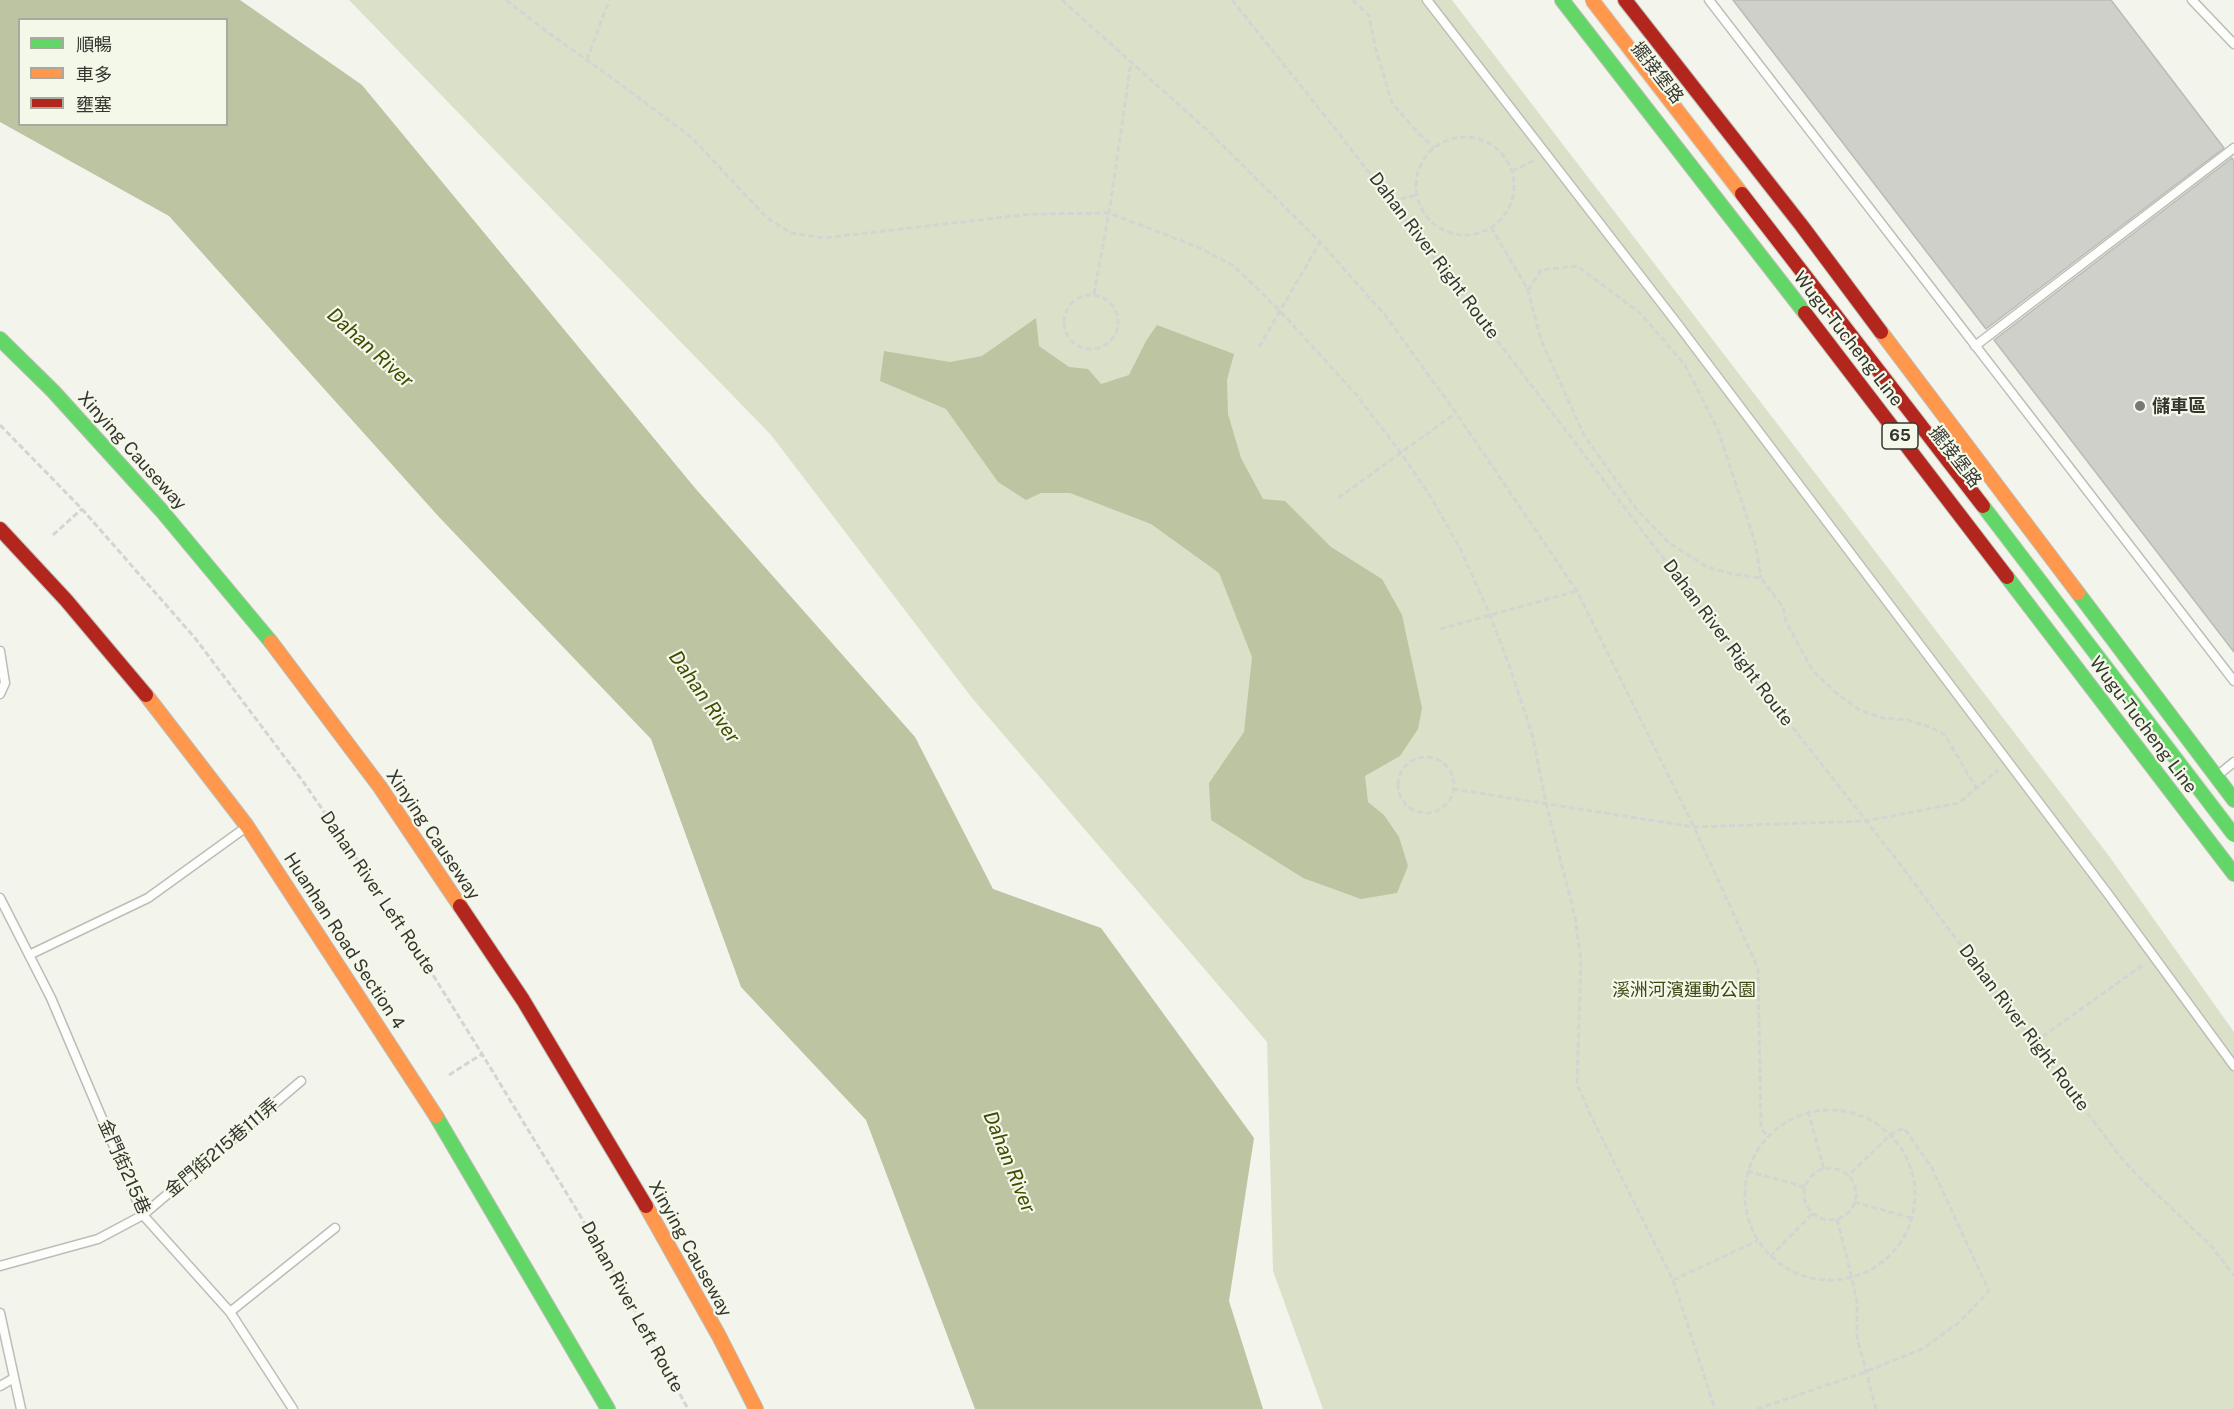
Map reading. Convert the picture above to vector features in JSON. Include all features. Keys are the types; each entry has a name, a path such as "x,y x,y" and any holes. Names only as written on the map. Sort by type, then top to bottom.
{"main road":[{"name":"Wugu-Tucheng Line","path":"1562,0 1879,408 2234,874"},
{"name":"擺接堡路","path":"1578,0 2234,853"},
{"name":"Wugu-Tucheng Line","path":"1592,0 2234,835"},
{"name":"擺接堡路","path":"1625,0 1802,226 2234,800"},
{"name":"Xinying Causeway","path":"0,339 53,391 161,510 279,651 380,787 523,1000 606,1136 719,1336 756,1409"},
{"name":"Huanhan Road Section 4","path":"0,529 66,600 165,717 247,826 435,1113 608,1409"},
{"path":"2038,596 2064,576"}],"lane":[{"path":"1427,0 1676,322 2101,884 2234,1066"},
{"path":"1709,0 2232,676"},
{"path":"2192,0 2234,44"},
{"path":"1975,346 2234,148"},
{"path":"0,651 5,683 0,694"},
{"path":"2216,777 2234,762"},
{"path":"29,956 148,898 247,826"},
{"name":"金門街215巷","path":"0,898 51,998 143,1215 230,1312 293,1409"},
{"name":"金門街215巷111弄","path":"0,1266 98,1239 143,1215 301,1081"},
{"path":"230,1312 335,1228"},
{"path":"0,1313 21,1409"},
{"path":"0,1386 14,1378"}],"path":[{"path":"506,0 691,136 767,218 791,234 824,238 1031,214 1109,213 1200,248 1234,266 1280,311 1354,392 1401,453 1432,499 1461,550 1490,615 1532,734 1546,803 1575,918 1581,960 1577,1084 1673,1280 1714,1409"},
{"path":"587,60 609,0"},
{"path":"1062,0 1208,131 1320,242 1385,315 1456,412 1576,591 1694,827 1758,968 1761,1128 1767,1136"},
{"name":"Dahan River Right Route","path":"1232,0 1392,201 2120,1155 2137,1175 2213,1248 2234,1276"},
{"path":"1353,0 1369,16 1376,50 1392,103 1434,148"},
{"path":"1094,294 1109,213 1131,61"},
{"path":"1463,136 1479,138 1494,145 1505,156 1512,171 1515,187 1511,202 1503,217 1491,227 1476,234 1469,234 1445,231 1427,216 1417,195 1417,177 1423,162 1434,148 1448,140 1463,136"},
{"path":"1512,171 1536,160"},
{"path":"1392,201 1417,195"},
{"path":"1491,227 1528,290 1541,340 1584,435 1637,510 1668,542 1707,567 1732,574 1761,578"},
{"path":"1259,347 1320,242"},
{"path":"1528,290 1541,270 1577,266 1640,313 1685,365 1718,430 1755,542 1761,578 1783,607 1786,622 1813,671 1835,692 1861,711 1883,718 1908,720 1945,735 1976,788"},
{"path":"1085,294 1094,294 1110,302 1118,318 1114,336 1108,343 1092,349 1074,344 1068,338 1063,321 1070,304 1085,294"},
{"path":"1338,498 1456,412"},
{"name":"Dahan River Left Route","path":"0,425 82,509 195,638 302,780 397,917 482,1054 612,1268 688,1409"},
{"path":"1606,482 1613,477"},
{"path":"53,536 82,509"},
{"path":"1440,629 1576,591"},
{"path":"1427,757 1436,759 1450,771 1453,789 1445,805 1428,812 1419,812 1411,808 1399,794 1399,776 1410,762 1427,757"},
{"path":"1453,789 1694,827 1865,821 1959,802 1998,770"},
{"path":"2036,1042 2144,964"},
{"path":"449,1075 482,1054"},
{"path":"1831,1109 1853,1112 1873,1120 1891,1134 1905,1152 1913,1173 1916,1196 1912,1218 1904,1239 1890,1256 1872,1269 1852,1278 1830,1281 1808,1278 1788,1270 1770,1257 1757,1241 1747,1219 1744,1195 1747,1171 1755,1153 1767,1136 1786,1121 1808,1111 1831,1109"},
{"path":"1808,1111 1824,1169"},
{"path":"1757,1409 1865,1372 1922,1349 1957,1323 1989,1291 1932,1168 1904,1128 1891,1134 1848,1176"},
{"path":"1824,1169 1841,1171 1854,1184 1856,1193 1854,1202 1844,1216 1837,1219 1820,1218 1812,1214 1806,1206 1805,1187 1809,1179 1824,1169"},
{"path":"1747,1171 1805,1187"},
{"path":"1854,1202 1912,1218"},
{"path":"1770,1257 1812,1214"},
{"path":"1837,1219 1857,1304 1857,1337 1876,1409"},
{"path":"1673,1280 1757,1241"}],"green space":[{"name":"溪洲河濱運動公園","path":"349,0 1452,0 2109,856 2234,1032 2234,1409 1323,1409 1273,1271 1267,1042 972,698 771,435"}],"water":[{"name":"Dahan River","path":"0,0 240,0 362,85 695,488 915,737 993,889 1101,928 1254,1138 1229,1301 1263,1409 975,1409 866,1120 741,987 651,739 439,517 169,216 0,122"},
{"path":"1036,318 1039,346 1069,367 1088,369 1101,384 1129,375 1157,325 1234,354 1227,380 1228,414 1241,458 1263,499 1285,501 1331,547 1382,579 1402,615 1422,708 1418,729 1400,756 1365,776 1368,802 1384,815 1399,837 1408,866 1397,893 1361,899 1303,878 1211,820 1209,783 1244,732 1252,657 1219,573 1151,524 1070,493 1041,493 1026,500 998,482 946,409 880,381 884,351 950,362 982,356"}],"building":[{"path":"1733,0 2111,0 2224,148 1986,329"},
{"path":"2232,158 2234,161 2234,652 1994,340"}],"traffic: fast":[{"path":"1562,0 1805,313"},
{"path":"0,339 53,391 161,510 271,642"},
{"path":"1983,506 2234,835"},
{"path":"2007,577 2234,874"},
{"path":"2078,593 2234,800"},
{"path":"436,1116 608,1409"}],"traffic: slow":[{"path":"1592,0 1742,194"},
{"path":"1881,332 2078,593"},
{"path":"271,642 380,787 460,906"},
{"path":"146,695 247,826 436,1116"},
{"path":"646,1206 719,1336 756,1409"}],"traffic: jam":[{"path":"1625,0 1802,226 1881,332"},
{"path":"1742,194 1983,506"},
{"path":"1805,313 2007,577"},
{"path":"0,529 66,600 146,695"},
{"path":"460,906 523,1000 646,1206"}],"place":[{"name":"儲車區","path":"2140,406"}]}
